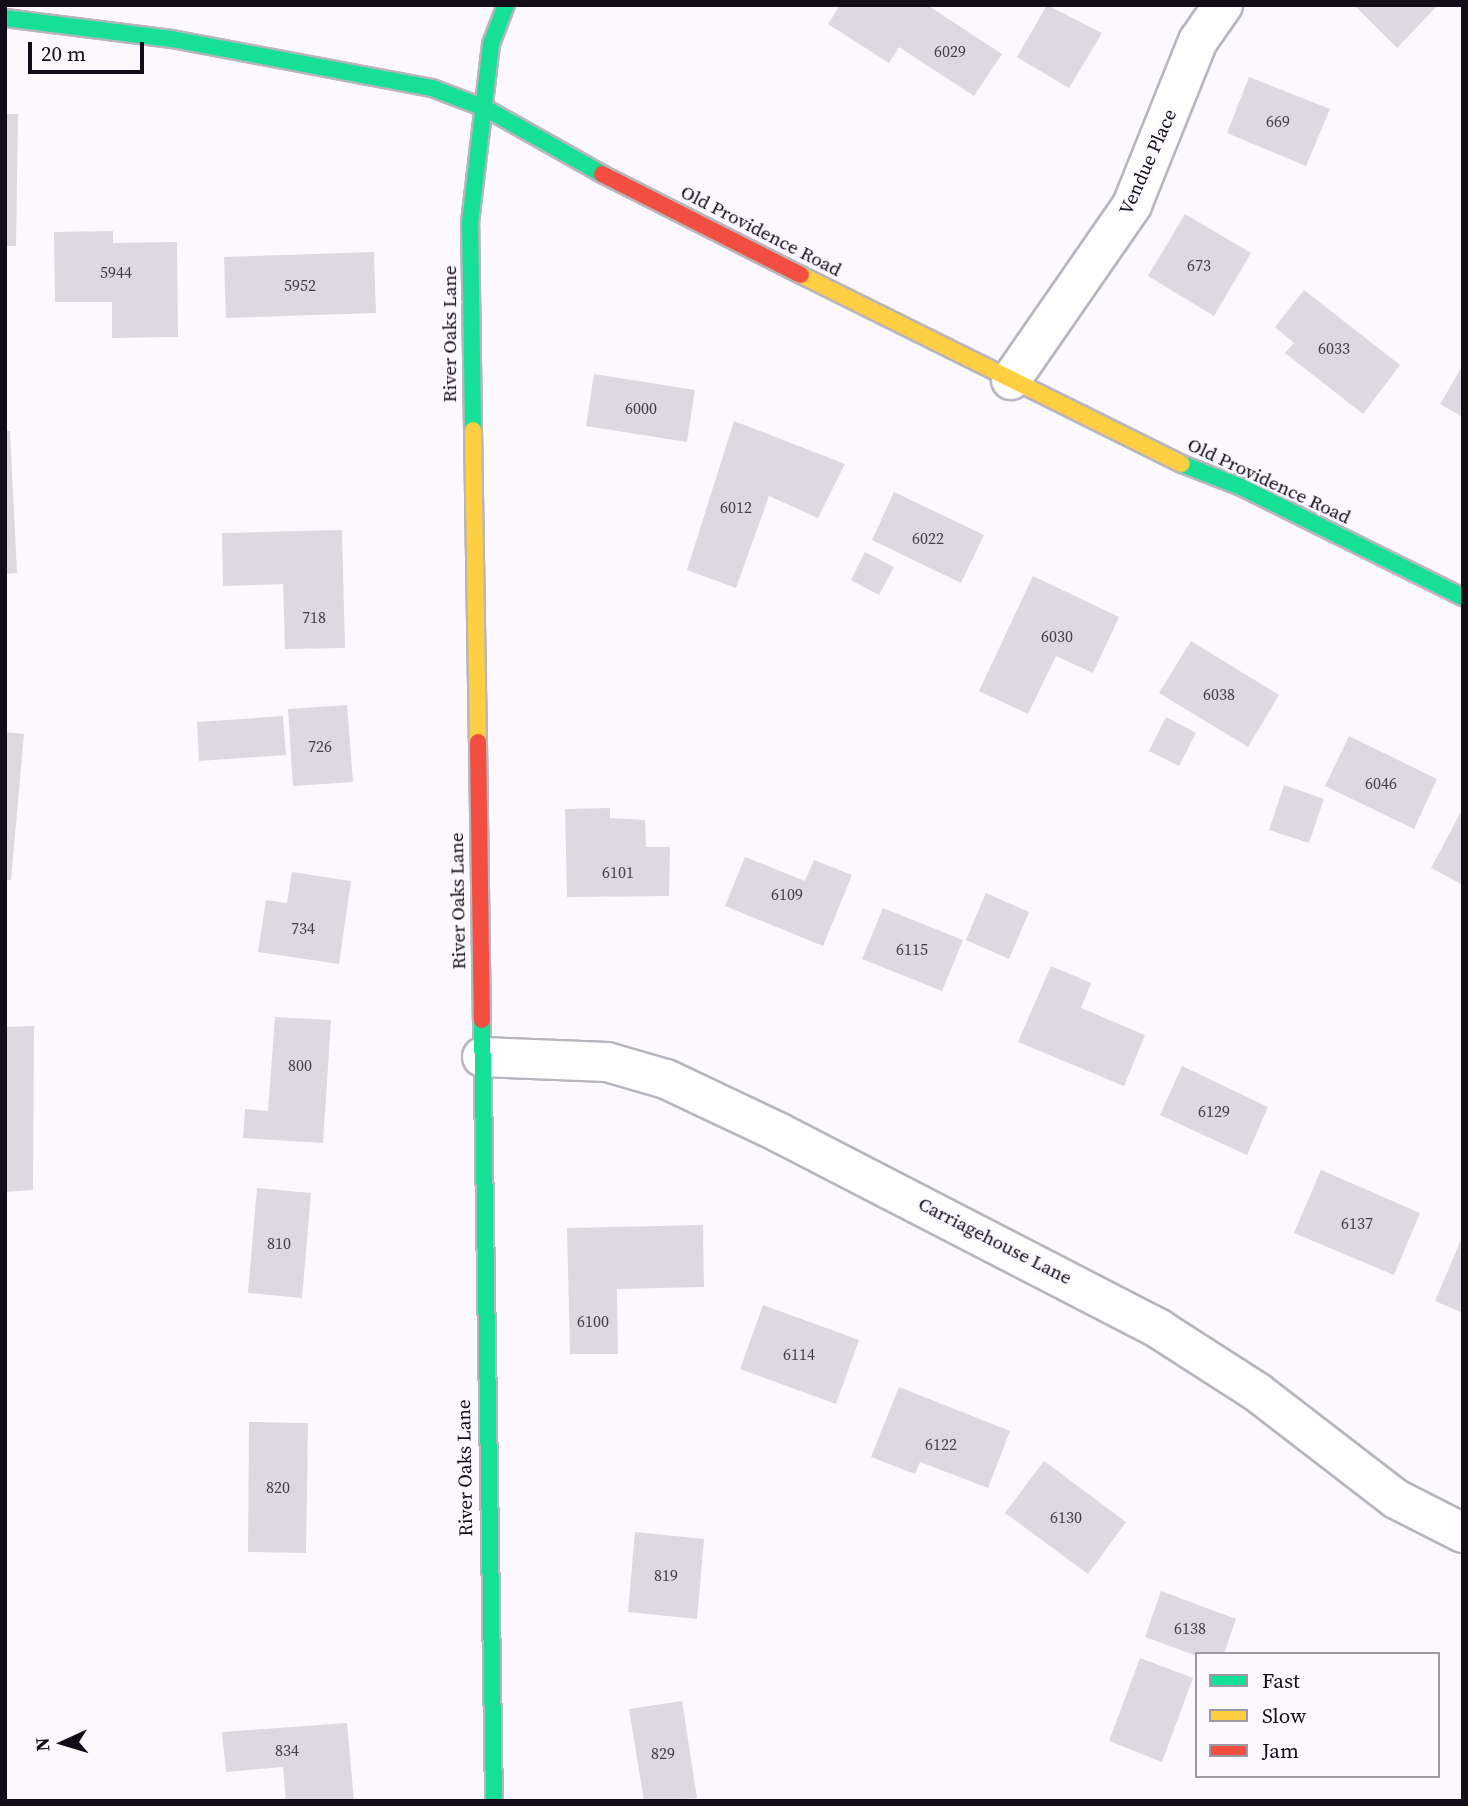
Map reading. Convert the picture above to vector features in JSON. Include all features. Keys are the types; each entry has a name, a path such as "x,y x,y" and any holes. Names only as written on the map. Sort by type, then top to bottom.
{"street":[{"name":"River Oaks Lane","path":"494,1801 489,1763 470,223 491,44 506,5"},
{"name":"Vendue Place","path":"1011,380 1132,205 1198,41 1223,5"},
{"name":"Old Providence Road","path":"5,18 172,39 418,85 485,108 555,151 1011,380 1463,597"},
{"name":"Carriagehouse Lane","path":"482,1056 607,1062 666,1079 780,1133 1158,1329 1257,1392 1396,1499 1463,1533"}],"building":[{"path":"840,5 927,5 1002,54 974,96 899,47 889,63 828,24"},
{"path":"1047,5 1102,33 1069,88 1017,57"},
{"path":"1354,5 1438,5 1397,48"},
{"path":"1249,77 1330,109 1306,166 1227,133"},
{"path":"5,114 18,114 16,246 5,246"},
{"path":"1185,214 1251,253 1214,316 1148,276"},
{"path":"113,231 113,243 177,242 178,337 112,338 112,302 55,302 54,232"},
{"path":"374,252 376,313 226,318 224,257"},
{"path":"1304,290 1400,365 1363,414 1285,353 1294,343 1275,327"},
{"path":"1463,365 1463,417 1440,404"},
{"path":"594,374 695,390 687,442 586,426"},
{"path":"734,421 845,464 818,518 769,496 736,588 687,570"},
{"path":"5,431 10,431 17,573 5,574"},
{"path":"894,492 984,535 961,583 872,540"},
{"path":"342,530 345,648 285,649 283,584 223,586 222,533"},
{"path":"865,552 894,567 879,595 851,580"},
{"path":"1033,576 1119,617 1093,673 1056,656 1028,714 979,691"},
{"path":"1191,641 1279,695 1248,747 1159,693"},
{"path":"347,705 353,782 293,786 288,709"},
{"path":"283,716 286,755 199,761 197,722"},
{"path":"1166,717 1196,733 1179,766 1149,751"},
{"path":"5,732 24,734 11,880 5,880"},
{"path":"1349,736 1437,779 1414,829 1325,786"},
{"path":"1284,785 1324,799 1309,843 1269,830"},
{"path":"610,808 610,818 645,820 646,847 670,847 669,896 567,897 565,809"},
{"path":"1463,808 1463,885 1431,868"},
{"path":"745,857 805,881 814,860 852,875 823,946 725,906"},
{"path":"292,872 351,881 339,964 258,952 266,900 287,903"},
{"path":"986,893 1029,912 1009,959 966,940"},
{"path":"883,908 963,940 942,991 862,959"},
{"path":"1051,966 1091,983 1081,1008 1145,1035 1124,1086 1018,1042"},
{"path":"275,1017 331,1020 323,1143 243,1138 245,1109 268,1111"},
{"path":"34,1026 33,1190 5,1192 5,1027"},
{"path":"1182,1066 1268,1107 1247,1155 1160,1115"},
{"path":"1321,1170 1420,1213 1394,1275 1294,1233"},
{"path":"257,1188 311,1193 302,1298 248,1293"},
{"path":"703,1225 704,1287 617,1289 618,1354 570,1354 567,1228"},
{"path":"1463,1235 1463,1313 1435,1301"},
{"path":"763,1305 859,1340 836,1404 740,1369"},
{"path":"899,1387 1010,1431 988,1488 920,1462 915,1474 871,1457"},
{"path":"249,1422 308,1423 306,1553 248,1552"},
{"path":"1044,1461 1126,1522 1088,1574 1005,1513"},
{"path":"635,1532 704,1539 697,1619 628,1612"},
{"path":"1161,1591 1236,1619 1225,1652 1195,1652 1195,1655 1145,1637"},
{"path":"1140,1658 1193,1678 1162,1762 1109,1741"},
{"path":"682,1701 697,1798 644,1801 629,1709"},
{"path":"347,1723 354,1801 286,1801 283,1767 226,1772 222,1732"}],"traffic: fast":[{"path":"473,430 470,223 491,44 506,5"},
{"path":"5,18 172,39 432,88 485,108 602,174"},
{"path":"1182,464 1241,487 1463,597"},
{"path":"482,1020 494,1801"}],"traffic: slow":[{"path":"801,275 1182,464"},
{"path":"473,430 478,742"}],"traffic: jam":[{"path":"602,174 801,275"},
{"path":"478,742 482,1020"}]}
